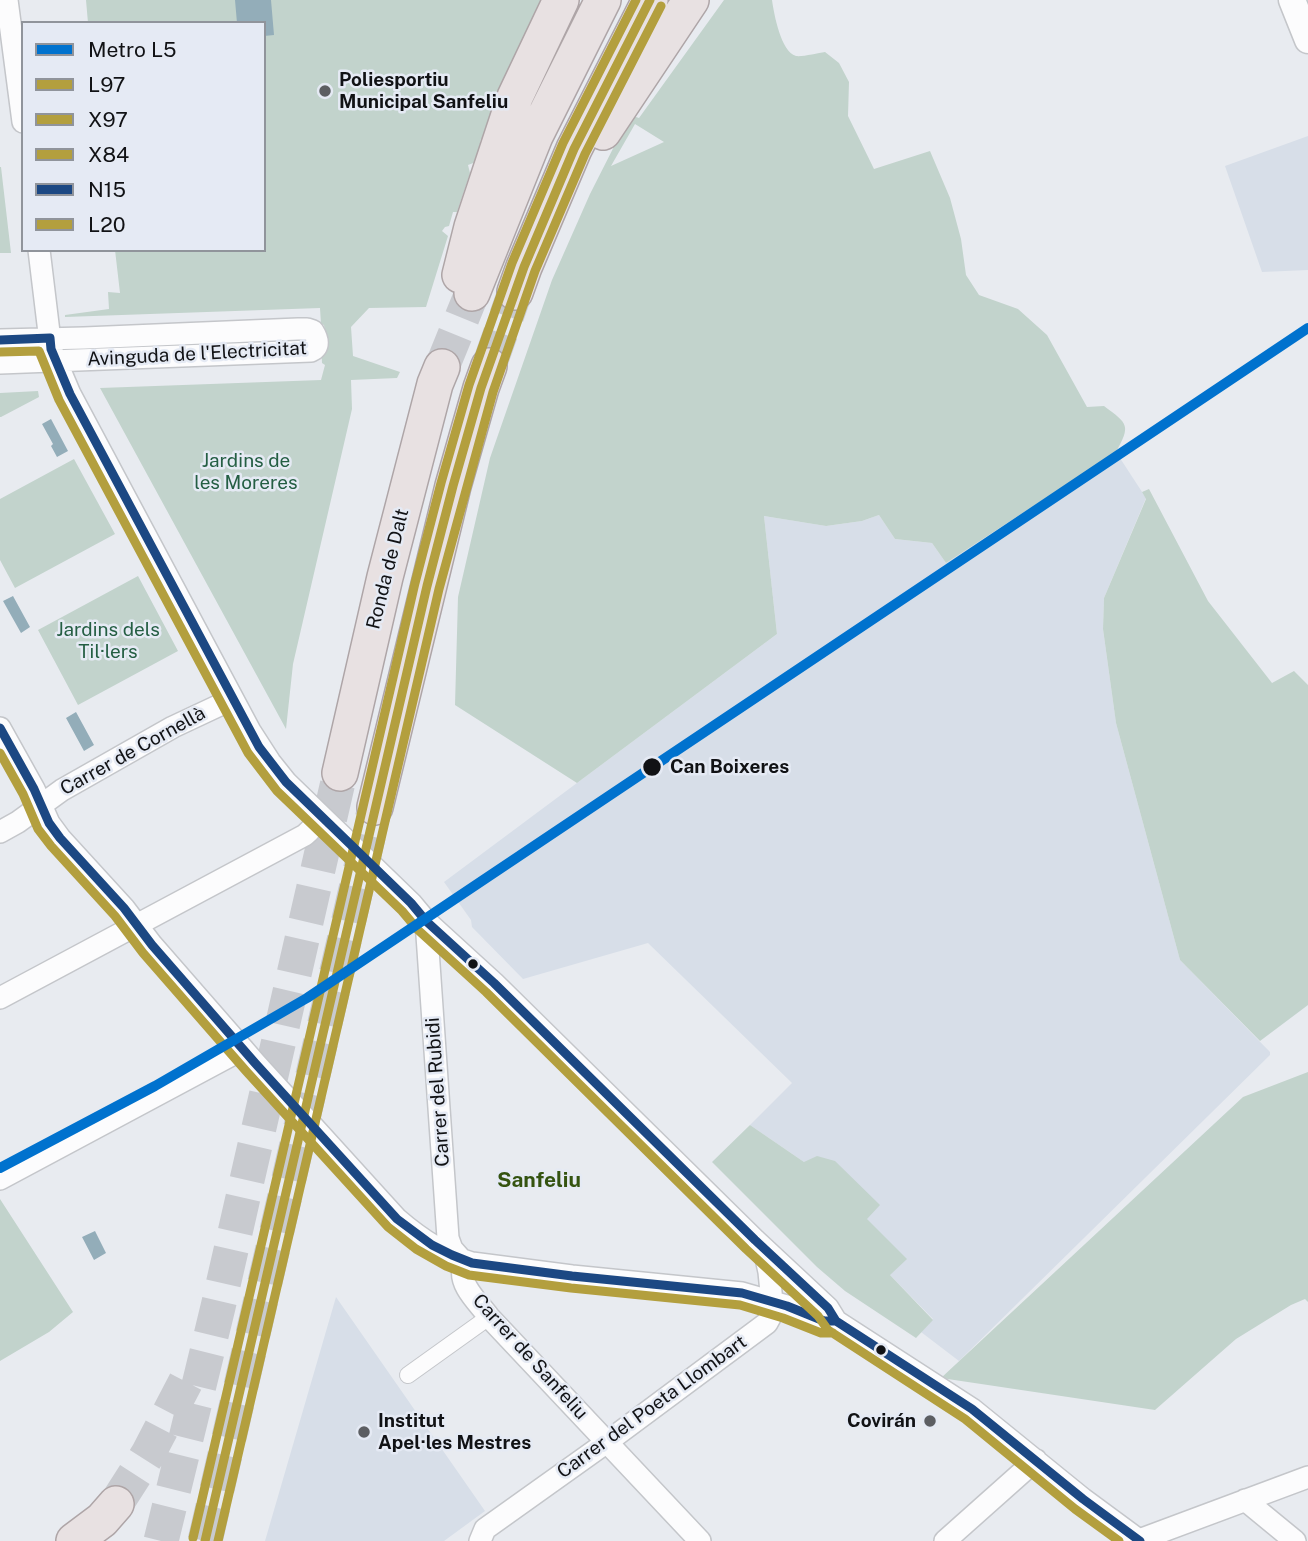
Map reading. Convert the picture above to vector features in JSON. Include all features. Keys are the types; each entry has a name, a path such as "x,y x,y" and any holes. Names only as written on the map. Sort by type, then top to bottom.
{"highway":[{"path":"561,0 515,97 472,227 464,293 535,136 603,0"},
{"path":"515,292 574,149 650,0"},
{"path":"545,219 691,0"},
{"path":"375,807 453,486 489,366"},
{"name":"Ronda de Dalt","path":"340,773 386,577 439,373"},
{"path":"74,1541 102,1520 116,1504"}],"street":[{"path":"7,0 21,106"},
{"path":"1292,0 1308,40"},
{"path":"39,252 51,349 70,394 235,704 270,762 286,782 411,903 426,921 494,983 764,1249 828,1308 836,1321 972,1409 1139,1541 1308,1477"},
{"name":"Avinguda de l'Electricitat","path":"0,340 307,329 313,331 317,340 315,349 311,351 0,363"},
{"name":"Carrer de Cornellà","path":"0,832 62,790 203,711 222,704 235,704"},
{"path":"0,728 34,789 49,823 60,838 124,908 152,945 243,1049 397,1219 416,1235 466,1261 572,1276 742,1293 787,1306 824,1321 836,1321"},
{"path":"0,998 305,835 316,823 314,810"},
{"name":"Carrer del Rubidi","path":"426,921 448,1238 452,1249 466,1261"},
{"path":"3,1170 243,1049"},
{"path":"764,1249 772,1302"},
{"name":"Carrer de Sanfeliu","path":"466,1261 462,1279 489,1317 700,1541"},
{"name":"Carrer del Poeta Llombart","path":"480,1541 485,1529 767,1322 774,1312 772,1302"},
{"path":"408,1375 489,1317"},
{"path":"945,1541 1036,1460"},
{"path":"1245,1500 1295,1541"}],"shaded area":[{"path":"1308,136 1308,270 1262,272 1225,166"},
{"path":"1116,452 1146,498 1104,598 1103,629 1116,723 1180,960 1270,1055 959,1361 921,1332 933,1319 890,1275 866,1218 879,1205 804,1162 750,1125 792,1083 648,943 523,979 472,927 471,920 444,882 777,634 764,516 826,526 862,521 879,515 895,539 932,543 946,563"},
{"name":"Institut Apel·les Mestres","path":"336,1297 485,1511 444,1541 265,1541"}],"green space":[{"name":"Jardins de les Moreres","path":"86,0 547,0 489,140 481,139 476,162 468,165 470,173 457,212 453,212 449,226 442,231 448,236 426,307 369,308 351,327 353,356 400,372 397,378 351,380 352,409 293,664 286,729 100,388 321,380 325,365 322,363 321,341 325,332 324,325 321,324 320,308 65,317 109,309 108,292 120,293 115,252 266,252 266,21 88,21"},
{"path":"724,0 772,0 779,32 791,53 799,56 825,52 839,63 849,82 848,116 874,169 930,151 950,198 961,239 966,275 979,295 1018,309 1047,335 1087,407 1104,406 1122,421 1125,430 1116,452 946,563 932,543 895,539 879,515 862,521 826,526 764,516 777,634 577,783 455,705 458,597 490,458 552,280 590,194 630,115 639,118","holes":["635,124 664,142 611,166"]},
{"path":"1,167 11,253 0,253"},
{"path":"38,391 39,397 0,417 0,393"},
{"path":"74,459 115,534 15,588 0,560 0,499"},
{"path":"1149,489 1208,601 1272,683 1294,671 1308,685 1308,1005 1260,1041 1180,960 1116,723 1103,629 1104,598 1146,499 1142,492"},
{"name":"Jardins dels Til·lers","path":"138,576 178,651 78,705 38,630"},
{"path":"1308,1072 1308,1302 1305,1299 1291,1305 1236,1339 1155,1410 941,1378 1243,1097"},
{"path":"750,1125 804,1162 817,1156 835,1161 880,1205 867,1219 907,1259 890,1275 933,1320 916,1338 845,1291 817,1267 712,1162"},
{"path":"0,1199 73,1312 49,1332 0,1361"}],"water":[{"path":"235,0 271,0 274,35 266,36 266,21 237,21"},
{"path":"51,419 68,451 57,457 42,424"},
{"path":"13,596 30,627 21,633 3,601"},
{"path":"76,712 94,745 84,751 66,718"},
{"path":"95,1231 106,1253 94,1260 82,1237"}],"tunnel":[{"path":"489,366 515,292"},
{"path":"442,367 472,293"},
{"path":"161,1541 218,1307 340,773"},
{"path":"205,1541 375,807"},
{"path":"116,1504 148,1454 186,1381"}],"metro line":[{"name":"L5","path":"0,1168 155,1086 307,998 1308,328"}],"transit line":[{"name":"X84","path":"193,1538 415,583 469,385 512,263 563,143 636,0"},
{"name":"L97","path":"205,1541 427,586 481,388 524,267 574,149 650,0"},
{"name":"X97","path":"218,1541 439,589 493,392 535,271 585,154 661,6"},
{"name":"N15","path":"0,340 50,338 51,349 70,394 259,747 286,782 411,903 426,921 494,983 755,1240 828,1308 836,1321 972,1409 1083,1499 1140,1541"},
{"name":"L20","path":"0,352 39,351 59,400 248,753 277,791 818,1316 828,1330 965,1419 1075,1509 1119,1541"},
{"name":"N15","path":"0,728 34,789 49,823 60,838 124,908 152,945 255,1063 397,1219 432,1245 472,1263 742,1293 787,1306 824,1321 833,1321"},
{"name":"L20","path":"0,753 23,794 38,829 51,846 115,916 143,953 246,1071 388,1227 416,1249 469,1275 740,1305 821,1333 833,1333"}],"place":[{"name":"Poliesportiu Municipal Sanfeliu","path":"325,91"},
{"name":"Can Boixeres","path":"652,767"},
{"name":"Covirán","path":"930,1421"},
{"name":"Institut Apel·les Mestres","path":"364,1432"}],"district":[{"name":"Sanfeliu","path":"539,1181"}]}
